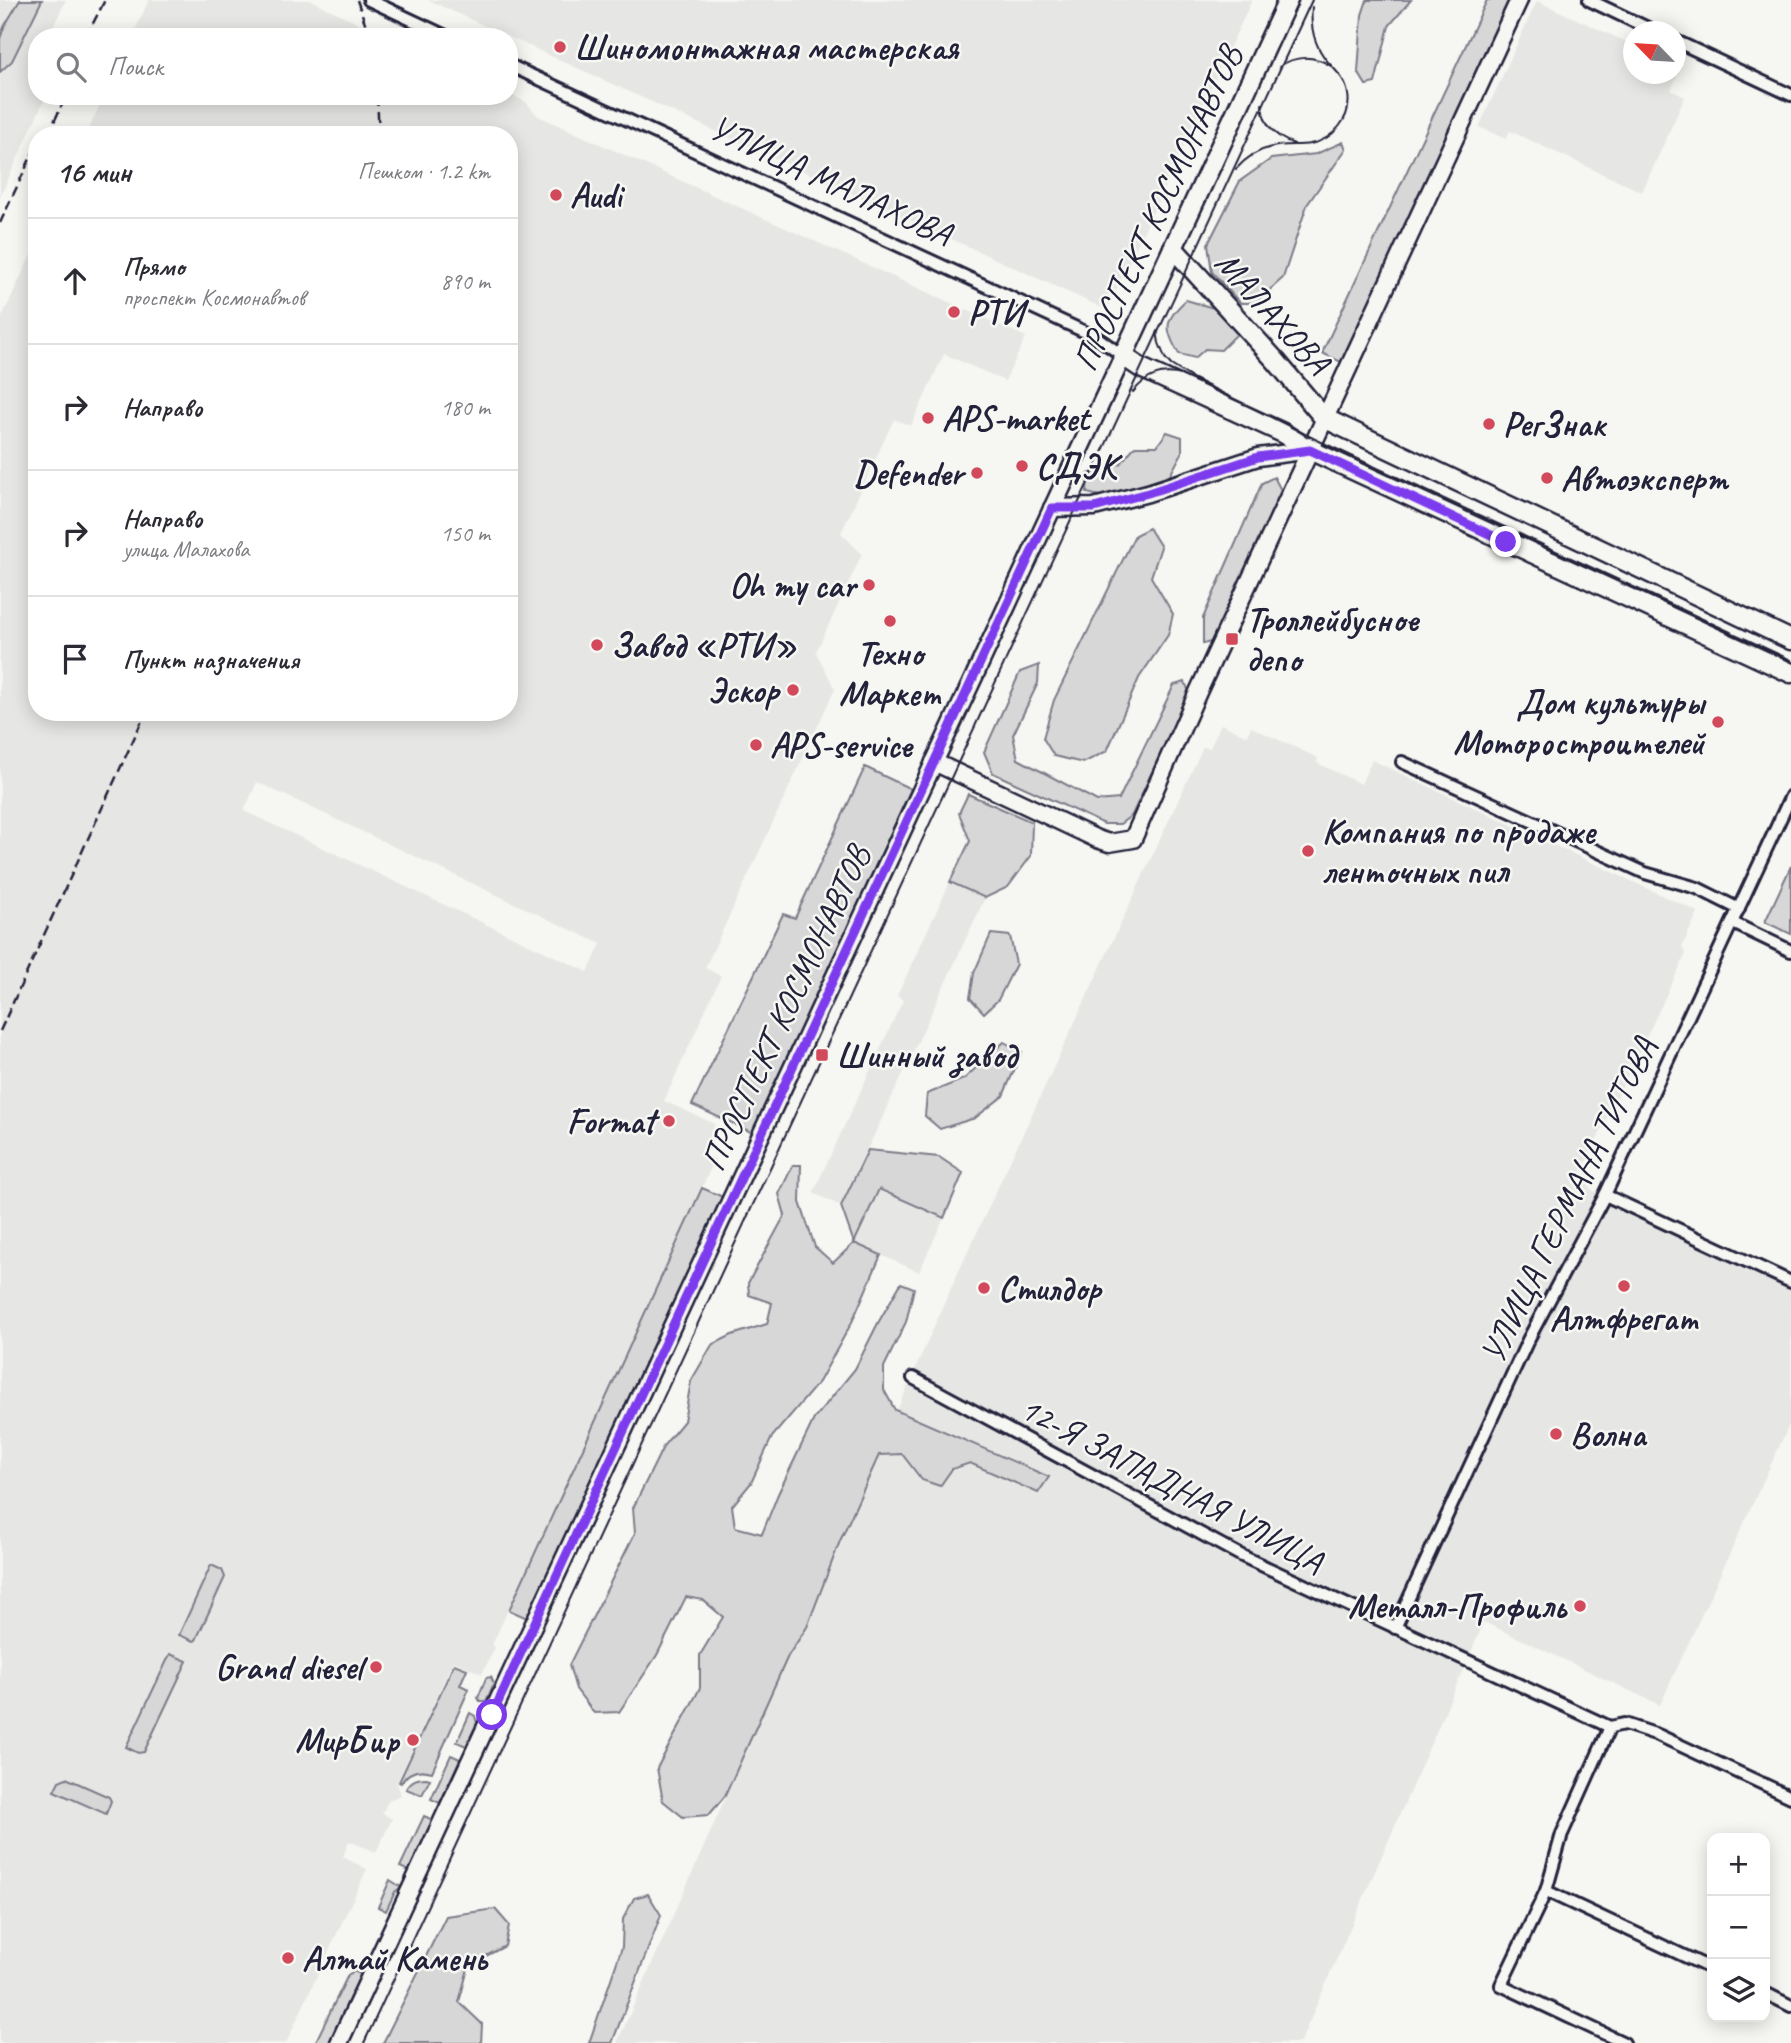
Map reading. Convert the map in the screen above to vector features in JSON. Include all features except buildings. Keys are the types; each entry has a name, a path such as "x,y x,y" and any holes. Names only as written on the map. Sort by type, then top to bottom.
{"main road":[{"name":"ПРОСПЕКТ КОСМОНАВТОВ","path":"339,2043 1288,0"},
{"path":"934,762 1097,839 1109,843 1133,839 1324,418 1519,0"},
{"name":"МАЛАХОВА","path":"1173,248 1324,418"},
{"path":"1123,356 1141,368 1283,433 1310,450 1791,673"},
{"path":"1324,418 1791,640"},
{"path":"1052,508 1094,508 1258,457 1310,450"}],"street":[{"path":"369,0 430,28"},
{"path":"1589,0 1633,21"},
{"path":"1686,45 1791,95"},
{"name":"УЛИЦА МАЛАХОВА","path":"518,69 1098,338 1123,356"},
{"path":"1402,762 1645,873 1697,888 1739,909"},
{"name":"УЛИЦА ГЕРМАНА ТИТОВА","path":"1395,1628 1528,1340 1605,1195 1791,796"},
{"path":"1733,923 1791,951"},
{"path":"1605,1195 1791,1282"},
{"name":"12-Я ЗАПАДНАЯ УЛИЦА","path":"913,1378 1242,1556 1610,1727 1625,1724 1658,1735 1791,1797"},
{"path":"1610,1727 1562,1834 1546,1891 1501,1985 1624,2043"},
{"path":"1546,1891 1707,1967"},
{"path":"1770,1996 1791,2006"}],"shaded area":[{"path":"0,0 66,0 52,28 28,28 28,105 42,105 32,126 28,126 28,136 0,197"},
{"path":"20,0 42,0 12,61 0,72 0,39"},
{"path":"149,0 310,0 369,28 136,28"},
{"path":"428,0 1252,0 1107,310 518,41 518,28 489,28"},
{"path":"1367,0 1411,0 1389,26 1375,83 1366,85 1358,72 1362,15"},
{"path":"1487,0 1510,0 1341,362 1322,353"},
{"path":"1537,1 1623,40 1623,84 1674,84 1671,90 1685,97 1642,192 1510,131 1506,139 1479,127"},
{"path":"518,98 526,102 538,116 1026,337 1005,381 944,354 911,426 894,419 841,533 862,554 816,652 835,689 705,968 721,976 664,1101 715,1124 702,1153 715,1159 492,1645 495,1647 482,1674 453,1661 397,1783 401,1795 389,1800 382,1813 392,1819 376,1852 349,1841 343,1857 367,1869 286,2043 0,2043 0,321 28,261 28,721 518,721 518,126 90,126 100,105 518,105","holes":["257,782 601,944 588,972 244,811"]},
{"path":"1343,142 1346,149 1307,205 1283,278 1255,303 1240,303 1212,272 1208,244 1240,181 1271,159 1316,154"},
{"path":"1186,300 1217,309 1239,332 1221,350 1205,349 1195,358 1179,354 1171,338 1169,325 1174,313"},
{"path":"1167,432 1182,437 1182,453 1169,477 1104,497 1087,493 1088,474 1120,464 1135,446 1157,446"},
{"path":"1274,477 1282,492 1215,641 1203,644 1203,618 1262,483"},
{"path":"1149,528 1161,547 1151,577 1173,614 1168,635 1139,678 1107,751 1083,763 1054,756 1043,738 1054,700 1135,535"},
{"path":"1039,665 1038,683 1013,735 1018,759 1097,801 1119,799 1174,685 1185,682 1189,692 1132,815 1120,824 1104,824 993,773 984,752 1020,672"},
{"path":"1221,724 1247,736 1251,727 1318,758 1317,763 1361,784 1372,760 1698,912 1682,947 1686,954 1581,1173 1592,1190 1791,1284 1791,1421 1660,1705 1484,1622 1300,2043 617,2043 952,1286 1203,747 1210,748"},
{"path":"865,767 911,789 753,1133 692,1105 783,914 795,918"},
{"path":"968,794 1032,822 1031,856 1008,887 985,898 950,882 970,841 959,813"},
{"path":"1791,866 1791,934 1765,922"},
{"path":"950,882 985,898 841,1206 813,1193 903,1000 897,996"},
{"path":"991,934 1010,936 1016,964 998,1000 984,1013 970,998 974,973"},
{"path":"1004,1042 1022,1052 1003,1096 975,1118 940,1129 925,1116 927,1094 964,1079"},
{"path":"868,1150 939,1157 963,1173 944,1218 879,1189 854,1243 841,1206"},
{"path":"793,1165 801,1165 800,1202 815,1247 833,1263 854,1243 881,1255 852,1322 819,1382 772,1437 751,1483 732,1506 735,1527 762,1534 814,1419 855,1369 901,1283 914,1288 906,1322 884,1367 884,1390 895,1410 1049,1477 1038,1493 970,1463 952,1469 940,1486 922,1480 902,1454 879,1455 840,1541 807,1627 788,1656 725,1796 709,1815 683,1817 663,1801 657,1768 700,1688 700,1655 723,1617 703,1600 686,1597 657,1655 619,1712 594,1713 576,1689 569,1665 635,1533 633,1508 664,1445 684,1421 691,1381 712,1345 732,1335 767,1324 772,1303 749,1295 748,1283 785,1215 779,1194"},
{"path":"702,1188 723,1197 527,1618 509,1610"},
{"path":"879,1188 944,1218 919,1272 854,1243"},
{"path":"211,1565 222,1570 225,1577 194,1641 179,1635"},
{"path":"170,1654 187,1661 144,1752 138,1753 126,1747"},
{"path":"454,1664 467,1669 460,1685 469,1689 432,1772 414,1772 401,1783 399,1782"},
{"path":"491,1677 494,1684 486,1701 480,1701 478,1698 486,1678"},
{"path":"470,1713 475,1716 477,1723 466,1746 457,1742"},
{"path":"451,1755 460,1759 440,1803 431,1799"},
{"path":"66,1778 109,1797 111,1801 106,1814 54,1791 59,1781"},
{"path":"430,1779 422,1795 406,1789 414,1780"},
{"path":"424,1816 433,1820 409,1871 400,1867"},
{"path":"390,1880 401,1887 395,1892 386,1911 378,1907"},
{"path":"648,1894 661,1915 612,2043 589,2043 622,1947 623,1919 634,1898"},
{"path":"495,1909 509,1925 505,1946 469,1965 459,2002 482,2024 481,2043 383,2043 446,1916"},
{"path":"354,1971 362,1975 330,2043 315,2043 348,1975"}],"tram line":[{"path":"364,2043 1312,0"},
{"path":"1236,169 1252,155 1267,148 1318,142 1333,133 1344,119 1348,103 1347,89 1317,43 1312,7"},
{"path":"1279,67 1291,60 1305,58 1331,66"},
{"path":"1262,104 1271,129 1294,144"},
{"path":"1157,331 1165,358 1192,378 1315,439 1791,660"},
{"path":"1133,392 1154,376 1167,373 1182,375"}],"railway":[{"path":"91,28 105,0"},
{"path":"357,0 367,28"},
{"path":"52,126 62,105"},
{"path":"377,105 379,126"},
{"path":"0,223 28,163"},
{"path":"0,1031 142,721"}],"place":[{"name":"Шиномонтажная мастерская","path":"560,47"},
{"name":"Audi","path":"556,195"},
{"name":"РТИ","path":"954,312"},
{"name":"АPS-market","path":"928,418"},
{"name":"РегЗнак","path":"1489,424"},
{"name":"СДЭК","path":"1022,466"},
{"name":"Defender","path":"977,473"},
{"name":"Автоэксперт","path":"1547,478"},
{"name":"Oh my car","path":"869,585"},
{"name":"Техно Маркет","path":"890,621"},
{"name":"Троллейбусное депо","path":"1232,639"},
{"name":"Завод «РТИ»","path":"597,645"},
{"name":"Эскор","path":"793,690"},
{"name":"Дом культуры Моторостроителей","path":"1718,722"},
{"name":"APS-service","path":"756,745"},
{"name":"Компания по продаже ленточных пил","path":"1308,851"},
{"name":"Шинный завод","path":"822,1055"},
{"name":"Format","path":"669,1121"},
{"name":"Алтфрегат","path":"1624,1286"},
{"name":"Стилдор","path":"984,1288"},
{"name":"Волна","path":"1556,1434"},
{"name":"Металл-Профиль","path":"1580,1606"},
{"name":"Grand diesel","path":"376,1667"},
{"name":"МирБир","path":"413,1740"},
{"name":"Алтай Камень","path":"288,1958"}],"route":[{"path":"492,1715 1052,508 1094,508 1258,457 1310,450 1506,542"}]}
